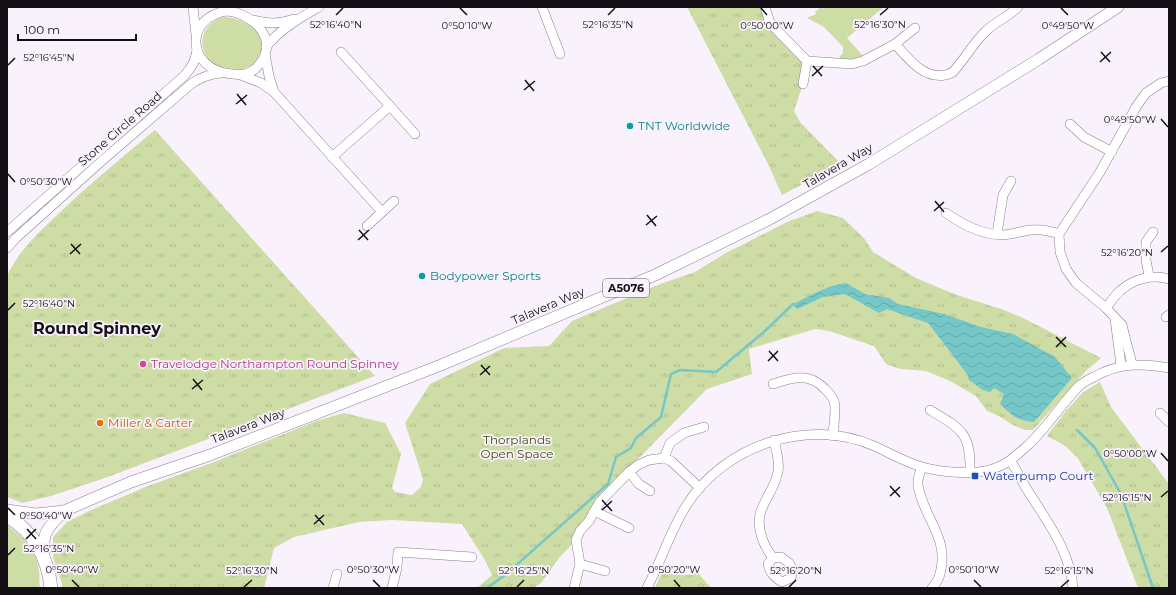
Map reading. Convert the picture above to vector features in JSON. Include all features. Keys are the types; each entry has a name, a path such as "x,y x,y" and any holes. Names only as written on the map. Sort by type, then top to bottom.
{"highway":[{"path":"7,516 31,536 44,557 50,575 51,588"}],"main road":[{"name":"Talavera Way","path":"7,510 36,514 64,511 131,482 232,447 441,365 655,275 768,220 826,189 1033,63 1118,7"},
{"name":"Talavera Way","path":"44,557 43,543 45,534 52,523 64,511"}],"street":[{"name":"Stone Circle Road","path":"7,232 184,76 192,67 196,60 197,50 193,7"},
{"path":"223,7 250,19 272,24 301,17"},
{"path":"241,75 254,69 262,61 266,50 278,34 301,17 319,7"},
{"path":"542,7 560,54"},
{"path":"765,7 770,23 807,62 852,64 863,61 895,44 915,28"},
{"path":"895,44 919,69 930,75 941,76 951,74 985,31 1018,7"},
{"path":"196,39 198,31 209,18 220,12 233,12"},
{"path":"250,19 263,30 266,40 268,76 274,92 382,212"},
{"name":"Stone Circle Road","path":"197,50 204,63 221,73"},
{"path":"341,52 415,134"},
{"path":"803,84 807,62"},
{"name":"Stone Circle Road","path":"7,248 16,238 104,159 191,84 202,77 208,74 221,73 241,75 261,83 274,92"},
{"path":"1132,364 1122,325 1106,308 1070,276 1062,258 1059,234 1100,172 1136,107 1146,93 1161,83 1169,81"},
{"path":"332,157 390,106"},
{"path":"1070,124 1084,137 1112,152"},
{"path":"997,234 1003,194 1011,181"},
{"path":"367,226 394,201"},
{"path":"946,213 970,228 980,231 997,234 1011,234 1031,230 1045,230 1059,234"},
{"path":"1149,276 1146,260 1146,242 1153,232"},
{"path":"1106,308 1120,291 1132,283 1149,276 1169,278"},
{"path":"1115,319 1121,365"},
{"path":"647,588 676,525 687,505 700,488 712,475 728,462 746,452 774,440 805,435 833,436 861,441 922,467 954,473 970,473 989,470 1011,461 1036,438 1081,384 1102,372 1121,365 1132,364 1169,368"},
{"path":"772,384 791,378 806,378 819,382 834,401 833,436"},
{"path":"930,410 955,425 966,438 969,449 970,473"},
{"path":"1160,413 1169,422"},
{"path":"664,458 670,443 684,433 704,427"},
{"path":"773,558 766,547 760,529 760,514 776,482 779,469 774,440"},
{"path":"574,588 580,564 576,540 580,531 589,521 599,503 629,472 638,465 649,460 664,458 671,461 700,488"},
{"path":"1011,461 1062,547 1067,560 1073,588"},
{"path":"922,467 918,477 920,497 937,532 942,546 944,559 940,575 932,588"},
{"path":"629,472 639,484 650,491"},
{"path":"594,511 629,528"},
{"path":"392,588 397,568 398,552 472,557"},
{"path":"580,564 605,572"},
{"path":"336,587 337,574"}],"green space":[{"path":"687,7 765,7 770,23 807,61 803,84 794,111 800,122 841,164 782,195 769,166"},
{"path":"821,7 824,9 826,7 884,7 847,38 864,57 852,60 839,59 843,53 843,47 824,27 807,18 816,14 815,12"},
{"path":"224,17 233,18 243,22 259,33 262,48 255,63 251,66 239,69 225,68 213,63 207,57 202,45 205,32 212,22"},
{"path":"155,130 375,376 105,478 51,496 22,503 7,497 7,276 11,267 22,251 41,230 92,183"},
{"name":"Thorplands Open Space","path":"817,211 843,218 864,238 873,252 916,278 954,294 1004,310 1023,318 1101,358 1086,371 1033,430 1025,430 987,411 976,396 950,381 926,371 900,369 886,364 874,346 829,331 815,329 749,349 752,374 707,389 641,456 600,494 594,511 576,540 560,557 541,583 533,588 477,588 492,575 485,560 462,524 392,520 359,522 294,537 274,548 264,588 62,588 53,557 53,537 67,522 148,486 214,462 316,421 344,413 385,423 401,454 392,488 395,492 412,495 421,487 423,479 405,423 430,384 504,348 549,346 572,321 663,283 695,272 726,253 787,222"},
{"path":"1100,382 1111,407 1169,484 1169,588 1138,588 1107,508 1077,457 1064,445 1047,436 1065,412 1083,392"},
{"path":"7,525 22,537 34,553 39,568 40,588 7,588"},
{"path":"662,572 689,575 697,572 711,588 655,588"}],"water":[{"path":"846,283 865,294 889,298 898,304 944,314 981,327 1013,334 1055,357 1072,378 1034,422 1019,419 1000,404 1004,394 994,388 990,392 983,390 969,380 967,374 928,323 887,309 879,313 845,294 823,297 797,309 793,304 825,288"}],"waterway":[{"path":"487,588 505,575 608,484 616,457 631,448 636,438 661,417 671,374 680,370 716,372 765,331 793,304"},
{"path":"1077,430 1095,448 1121,494 1153,588"}],"place":[{"name":"TNT Worldwide","path":"630,126"},
{"name":"Bodypower Sports","path":"422,276"},
{"name":"Travelodge Northampton Round Spinney","path":"143,364"},
{"name":"Miller & Carter","path":"100,423"},
{"name":"Waterpump Court","path":"975,476"}],"district":[{"name":"Round Spinney","path":"97,328"}]}
